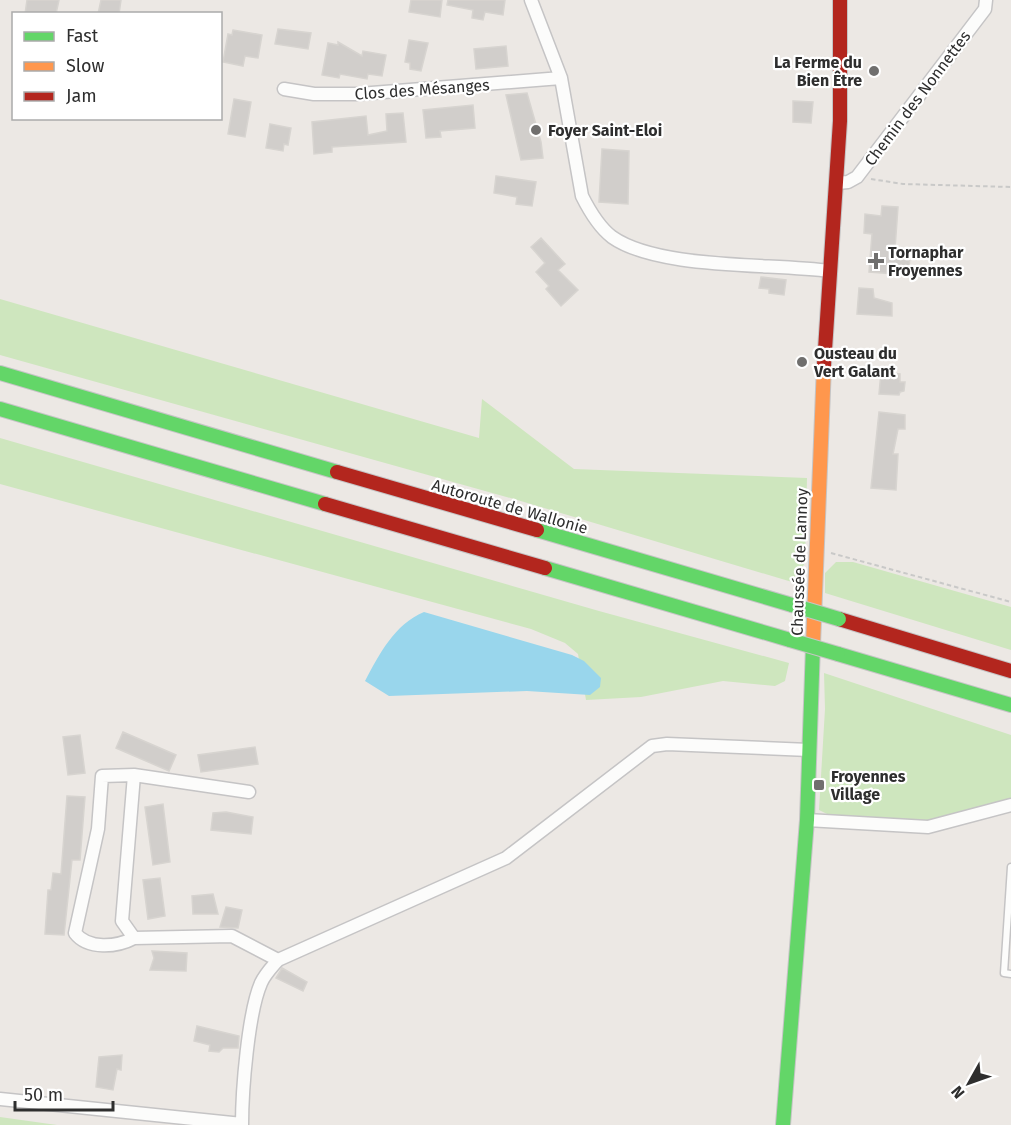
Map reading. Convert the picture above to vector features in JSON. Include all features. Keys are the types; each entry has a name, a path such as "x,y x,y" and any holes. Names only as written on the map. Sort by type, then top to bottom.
{"main road":[{"name":"Chaussée de Lannoy","path":"783,1125 807,820 830,272 840,121 840,0"},
{"name":"Autoroute de Wallonie","path":"0,373 1011,671"},
{"path":"0,409 1011,705"}],"street":[{"path":"531,0 561,78 582,196 591,213 611,236 648,254 830,272"},
{"name":"Chemin des Nonnettes","path":"837,183 848,182 857,177 985,9 986,0"},
{"name":"Clos des Mésanges","path":"284,89 314,94 359,94 561,78"},
{"path":"0,1099 242,1125 247,1062 257,997 261,983 278,960 506,858 652,746 667,744 809,750"},
{"path":"249,792 134,776 102,776 98,829 75,933 80,939 108,946 134,938 232,936 278,960"},
{"path":"134,776 122,921 134,938"},
{"path":"807,820 928,827 1011,805"}],"lane":[{"path":"1011,867 1004,973 1011,974"}],"path":[{"path":"857,177 903,184 1011,187"},
{"path":"817,549 1011,602"}],"green space":[{"path":"0,299 479,438 482,399 574,469 807,478 805,563 792,582 514,499 0,355"},
{"path":"0,438 599,611 789,663 785,681 775,686 723,681 641,697 586,700 578,654 565,643 531,629 0,484"},
{"path":"836,562 853,562 1011,607 1011,650 825,593 825,573"},
{"path":"824,673 1011,735 1011,800 928,821 837,819 819,810 825,709"},
{"path":"0,1117 57,1125 0,1125"}],"water":[{"path":"424,612 572,655 584,661 601,678 600,687 590,695 527,691 389,696 365,681 382,650 396,632 404,624"}],"building":[{"path":"27,0 59,0 56,12 25,12"},
{"path":"101,0 121,0 119,12 98,12"},
{"path":"411,0 442,0 440,17 409,12"},
{"path":"448,0 505,0 503,15 485,12 483,20 472,18 473,10 447,5"},
{"path":"278,29 311,33 308,49 275,44"},
{"path":"233,30 262,35 258,58 245,56 243,66 223,62 228,34 232,35"},
{"path":"409,40 428,43 421,71 410,69 410,63 405,62"},
{"path":"338,42 362,56 363,51 386,55 382,76 368,74 367,79 340,74 339,78 322,75 328,43 338,45"},
{"path":"506,46 508,66 476,69 474,49"},
{"path":"527,93 541,142 543,158 521,160 506,95"},
{"path":"234,99 251,102 245,137 228,134"},
{"path":"793,101 813,102 811,123 793,122"},
{"path":"473,105 475,128 440,131 441,137 426,138 423,110"},
{"path":"403,113 406,142 332,147 332,152 314,154 312,122 366,116 368,135 387,131 386,114"},
{"path":"270,124 291,128 288,145 284,144 283,151 266,148"},
{"path":"602,149 629,151 628,204 599,202"},
{"path":"496,176 536,182 532,206 516,204 517,197 494,193"},
{"path":"882,206 898,207 895,249 910,251 909,275 869,272 872,234 864,233 865,214 881,216"},
{"path":"541,238 565,264 558,270 578,290 561,306 546,289 549,286 536,272 545,263 531,247"},
{"path":"761,277 786,280 784,295 769,293 769,289 759,288"},
{"path":"859,288 873,289 874,298 892,303 892,316 857,314"},
{"path":"881,372 900,374 900,382 905,382 904,391 899,395 879,394"},
{"path":"879,412 905,415 905,429 898,429 893,454 898,454 896,490 871,488"},
{"path":"123,732 176,755 169,771 116,748"},
{"path":"80,735 85,773 68,775 63,737"},
{"path":"255,747 258,764 201,772 198,755"},
{"path":"67,796 85,797 80,860 72,860 64,935 45,934 48,890 51,890 53,873 61,874"},
{"path":"163,804 170,862 153,865 145,807"},
{"path":"226,812 253,817 251,834 211,830 213,813"},
{"path":"160,878 165,916 148,919 143,880"},
{"path":"213,894 218,914 193,914 192,896"},
{"path":"226,907 242,910 238,928 220,927"},
{"path":"152,951 187,953 186,971 150,970 154,958"},
{"path":"282,968 307,982 303,991 276,978"},
{"path":"197,1026 239,1036 238,1048 223,1048 219,1052 209,1051 210,1045 194,1041"},
{"path":"122,1055 121,1070 117,1069 113,1090 96,1087 99,1057"}],"traffic: fast":[{"path":"0,373 337,472"},
{"path":"0,409 325,504"},
{"path":"537,530 792,605"},
{"path":"545,568 790,640"},
{"path":"792,605 839,619"},
{"path":"790,640 838,654"},
{"path":"783,1125 807,820 813,645"},
{"path":"838,654 1011,705"}],"traffic: slow":[{"path":"813,645 824,365"}],"traffic: jam":[{"path":"824,365 840,121 840,0"},
{"path":"337,472 537,530"},
{"path":"325,504 545,568"},
{"path":"839,619 1011,671"}],"place":[{"name":"La Ferme du Bien Être","path":"874,71"},
{"name":"Foyer Saint-Eloi","path":"536,130"},
{"name":"Tornaphar Froyennes","path":"876,261"},
{"name":"Ousteau du Vert Galant","path":"802,362"},
{"name":"Froyennes Village","path":"819,785"}]}
